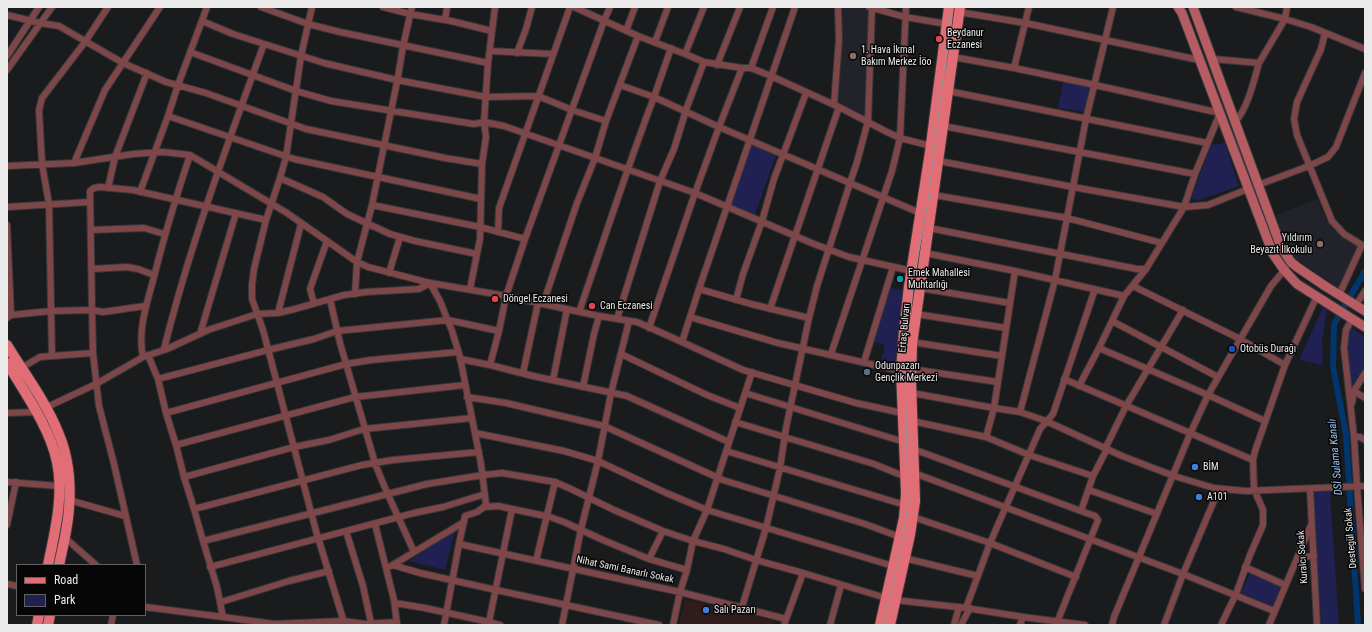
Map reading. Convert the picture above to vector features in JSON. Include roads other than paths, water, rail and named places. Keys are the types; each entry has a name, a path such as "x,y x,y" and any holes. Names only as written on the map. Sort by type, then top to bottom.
{"main road":[{"name":"Ertaş Bulvarı","path":"890,625 893,566 900,537 913,449 912,394 906,370 904,331 920,213 931,146 949,7"},
{"path":"1178,7 1182,13 1273,254 1284,270 1297,284 1365,327"},
{"path":"1194,7 1281,247 1291,262 1325,286 1365,311"},
{"name":"Ertaş Bulvarı","path":"880,625 891,599 904,558 913,517 915,501 904,442 902,413 906,370 912,342 939,161 959,9"},
{"path":"7,345 21,368 41,410 57,461 59,508 48,564"},
{"path":"7,364 58,432 62,444 68,474 69,507 59,564"}],"street":[{"path":"7,56 29,20 39,7"},
{"path":"7,70 52,7"},
{"path":"52,356 49,204 42,164 39,110 42,98 85,42 108,7"},
{"path":"74,163 105,90 160,7"},
{"path":"140,192 207,7"},
{"path":"261,7 308,24 340,32 488,63"},
{"path":"312,7 300,56 286,157 266,220 254,269 252,299 258,314 343,623"},
{"path":"383,7 492,31"},
{"path":"355,294 357,262 378,178 402,46 412,7"},
{"path":"445,20 447,7"},
{"path":"470,289 480,239 482,164 486,137 484,122 488,63 496,7"},
{"path":"516,53 526,29 532,7"},
{"path":"498,232 500,208 570,7"},
{"path":"574,7 638,36 704,62 751,68 837,106 900,138 931,146"},
{"path":"490,365 506,296 525,239 610,7"},
{"path":"626,30 635,7"},
{"path":"655,42 668,7"},
{"path":"685,54 704,7"},
{"path":"717,64 740,7"},
{"path":"751,68 773,7"},
{"path":"682,342 726,207 795,7"},
{"path":"770,309 837,106 839,39 838,7"},
{"path":"742,607 766,528 780,468 784,436 790,407 817,286 858,162 868,122 871,7 905,17 947,24"},
{"path":"831,354 892,171 900,138 906,7"},
{"path":"1014,68 1029,7"},
{"path":"1020,412 1055,280 1086,119 1113,7"},
{"path":"1236,7 1285,19 1365,49"},
{"path":"1235,122 1239,118 1248,97 1259,63 1285,19 1287,7"},
{"path":"959,9 1199,60"},
{"path":"7,15 59,26 123,63 178,85 306,129 445,158 482,164"},
{"path":"202,21 233,34 324,63 397,80 486,97 538,96 572,110 606,121"},
{"path":"1325,33 1321,49 1297,102 1294,119 1297,135 1332,221 1344,234 1362,244 1341,296"},
{"path":"523,373 540,303 577,203 596,158 606,121 638,36"},
{"path":"164,349 176,301 217,172 264,44"},
{"path":"579,312 671,48"},
{"path":"490,51 553,54"},
{"path":"190,52 296,91 331,101 474,124 484,122 504,126 695,193 795,236 849,257 912,271"},
{"path":"953,57 1014,68 1220,113 1195,174 1184,207 1146,269 1124,296 1079,386"},
{"path":"1212,59 1259,63"},
{"path":"617,319 660,181 674,149 704,62"},
{"path":"649,328 695,193 742,68"},
{"path":"108,188 115,157 147,73"},
{"path":"1258,185 1309,166 1328,157 1336,147 1365,73"},
{"path":"620,84 654,97 719,127 920,213"},
{"path":"948,91 1207,143"},
{"path":"736,300 743,274 762,222 774,179 806,92"},
{"path":"168,116 286,157 378,178 481,198"},
{"path":"943,126 1195,174"},
{"path":"7,166 74,163 163,152 190,155 287,213 357,262 368,267 430,283 470,289 630,321 682,342 743,370 795,386 902,413"},
{"path":"190,155 164,234 145,306 141,346 158,379 166,413 224,617"},
{"path":"939,161 1184,207 1208,205 1248,188"},
{"path":"280,178 323,197 347,214 390,234 477,254"},
{"path":"137,564 99,406 96,384 93,354 90,191 94,188 108,188 140,192 266,220"},
{"path":"934,195 1066,218 1162,243"},
{"path":"7,207 90,202"},
{"path":"372,205 480,226 525,239"},
{"path":"200,334 236,213"},
{"path":"278,313 302,224"},
{"path":"7,225 9,316 51,311 92,310 103,312 145,306"},
{"path":"91,230 144,228 164,234"},
{"path":"929,228 1138,270 1146,269"},
{"path":"389,272 400,237"},
{"path":"314,303 310,289 327,241"},
{"path":"925,253 1015,271 1124,296"},
{"path":"1112,625 1190,434 1208,394 1271,286 1291,262"},
{"path":"92,269 127,267 138,269 154,275"},
{"path":"864,362 893,267"},
{"path":"986,437 994,408 1015,271"},
{"path":"7,413 41,410 96,384 146,356 200,334 258,314 278,313 355,294 419,289 430,283"},
{"path":"430,283 448,320 459,355 483,475 486,504 484,507"},
{"path":"1133,286 1240,339 1285,365"},
{"path":"920,288 1010,303"},
{"path":"699,289 770,309 809,318"},
{"path":"961,625 965,608 990,543 1040,429 1053,414 1095,289"},
{"path":"1355,304 1365,291"},
{"path":"1221,625 1236,594 1245,567 1263,525 1263,510 1254,489 1253,460 1285,365 1317,296"},
{"path":"330,299 355,397 375,463 414,552"},
{"path":"552,380 567,309"},
{"path":"1081,511 1093,476 1126,406 1183,310"},
{"path":"916,314 1006,328"},
{"path":"583,387 599,316"},
{"path":"690,317 778,343 864,362 906,370 998,382"},
{"name":"Destegül Sokak","path":"1349,318 1344,348 1354,437 1355,486 1365,589"},
{"path":"158,379 314,339 337,331 448,320 499,331"},
{"path":"562,625 588,497 598,461 611,393 630,321"},
{"path":"1112,321 1160,348 1218,377"},
{"path":"912,342 1002,356"},
{"path":"1099,348 1208,394 1265,421"},
{"path":"21,368 40,357 93,354"},
{"path":"621,354 707,395 740,408"},
{"path":"166,413 346,364 371,360 459,355 490,365 627,396 729,442"},
{"path":"673,625 693,541 706,510 752,372"},
{"path":"1351,408 1354,391 1365,373"},
{"path":"1064,379 1253,460"},
{"path":"176,445 355,397 465,385"},
{"path":"1354,391 1365,398"},
{"path":"745,393 904,442"},
{"path":"912,394 1020,412 1046,421 1106,449 1174,476 1214,488 1245,491 1254,489 1310,489 1365,486"},
{"path":"467,397 506,403 604,426 717,478 865,524 900,537"},
{"path":"184,476 294,447 329,440 364,429 472,418"},
{"path":"912,421 986,437 1029,455 1093,476"},
{"path":"735,422 910,475 1006,507 1236,594 1274,611"},
{"path":"475,433 564,452 598,461 706,510 893,566"},
{"path":"1354,437 1360,436 1365,440"},
{"path":"913,449 1095,516 1098,520 1057,623"},
{"path":"726,451 905,505"},
{"path":"194,509 337,471 375,463 479,452"},
{"path":"203,542 427,484 502,473 554,482 662,531 891,599 965,608 1057,623 1085,625"},
{"path":"7,482 59,486"},
{"path":"7,525 16,482"},
{"path":"536,561 554,482"},
{"path":"1164,625 1183,574 1219,489"},
{"name":"Kuralcı Sokak","path":"1310,489 1317,625"},
{"path":"1089,490 1157,514"},
{"path":"210,567 399,517 443,507 485,494"},
{"path":"69,500 125,516"},
{"path":"444,625 465,516 477,512 484,507 498,506 547,516 581,529 602,540 649,559 687,570"},
{"path":"489,622 512,509"},
{"path":"913,517 990,543 1076,578"},
{"path":"386,568 464,522"},
{"path":"146,606 274,625 397,623 395,604 376,524"},
{"path":"1269,625 1311,524"},
{"path":"346,531 363,586 371,623"},
{"path":"649,559 662,531"},
{"path":"64,538 95,564"},
{"name":"Nihat Sami Banarlı Sokak","path":"459,544 680,592 742,607 785,622"},
{"path":"1298,557 1314,556"},
{"path":"904,558 978,576"},
{"path":"393,565 420,573 660,625"},
{"path":"1245,567 1285,585"},
{"path":"220,602 329,571"},
{"path":"785,622 802,573"},
{"path":"830,625 841,585"},
{"path":"395,604 500,625"},
{"path":"954,625 965,608"},
{"path":"1020,625 1023,617"}],"waterway":[{"name":"DSİ Sulama Kanalı","path":"1358,625 1346,434 1333,367 1334,324 1365,271"}],"tram line":[{"path":"884,625 904,531 908,504 905,367 907,335 915,271 927,208 952,7"}],"place":[{"name":"Beydanur Eczanesi","path":"939,39"},
{"name":"1. Hava İkmal Bakım Merkez İöo","path":"853,56"},
{"name":"Yıldırım Beyazıt İlkokulu","path":"1320,244"},
{"name":"Emek Mahallesi Muhtarlığı","path":"900,279"},
{"name":"Döngel Eczanesi","path":"495,299"},
{"name":"Can Eczanesi","path":"592,306"},
{"name":"Otobüs Durağı","path":"1232,349"},
{"name":"Odunpazarı Gençlik Merkezi","path":"867,372"},
{"name":"BİM","path":"1195,467"},
{"name":"A101","path":"1199,497"},
{"name":"Salı Pazarı","path":"706,610"}]}
